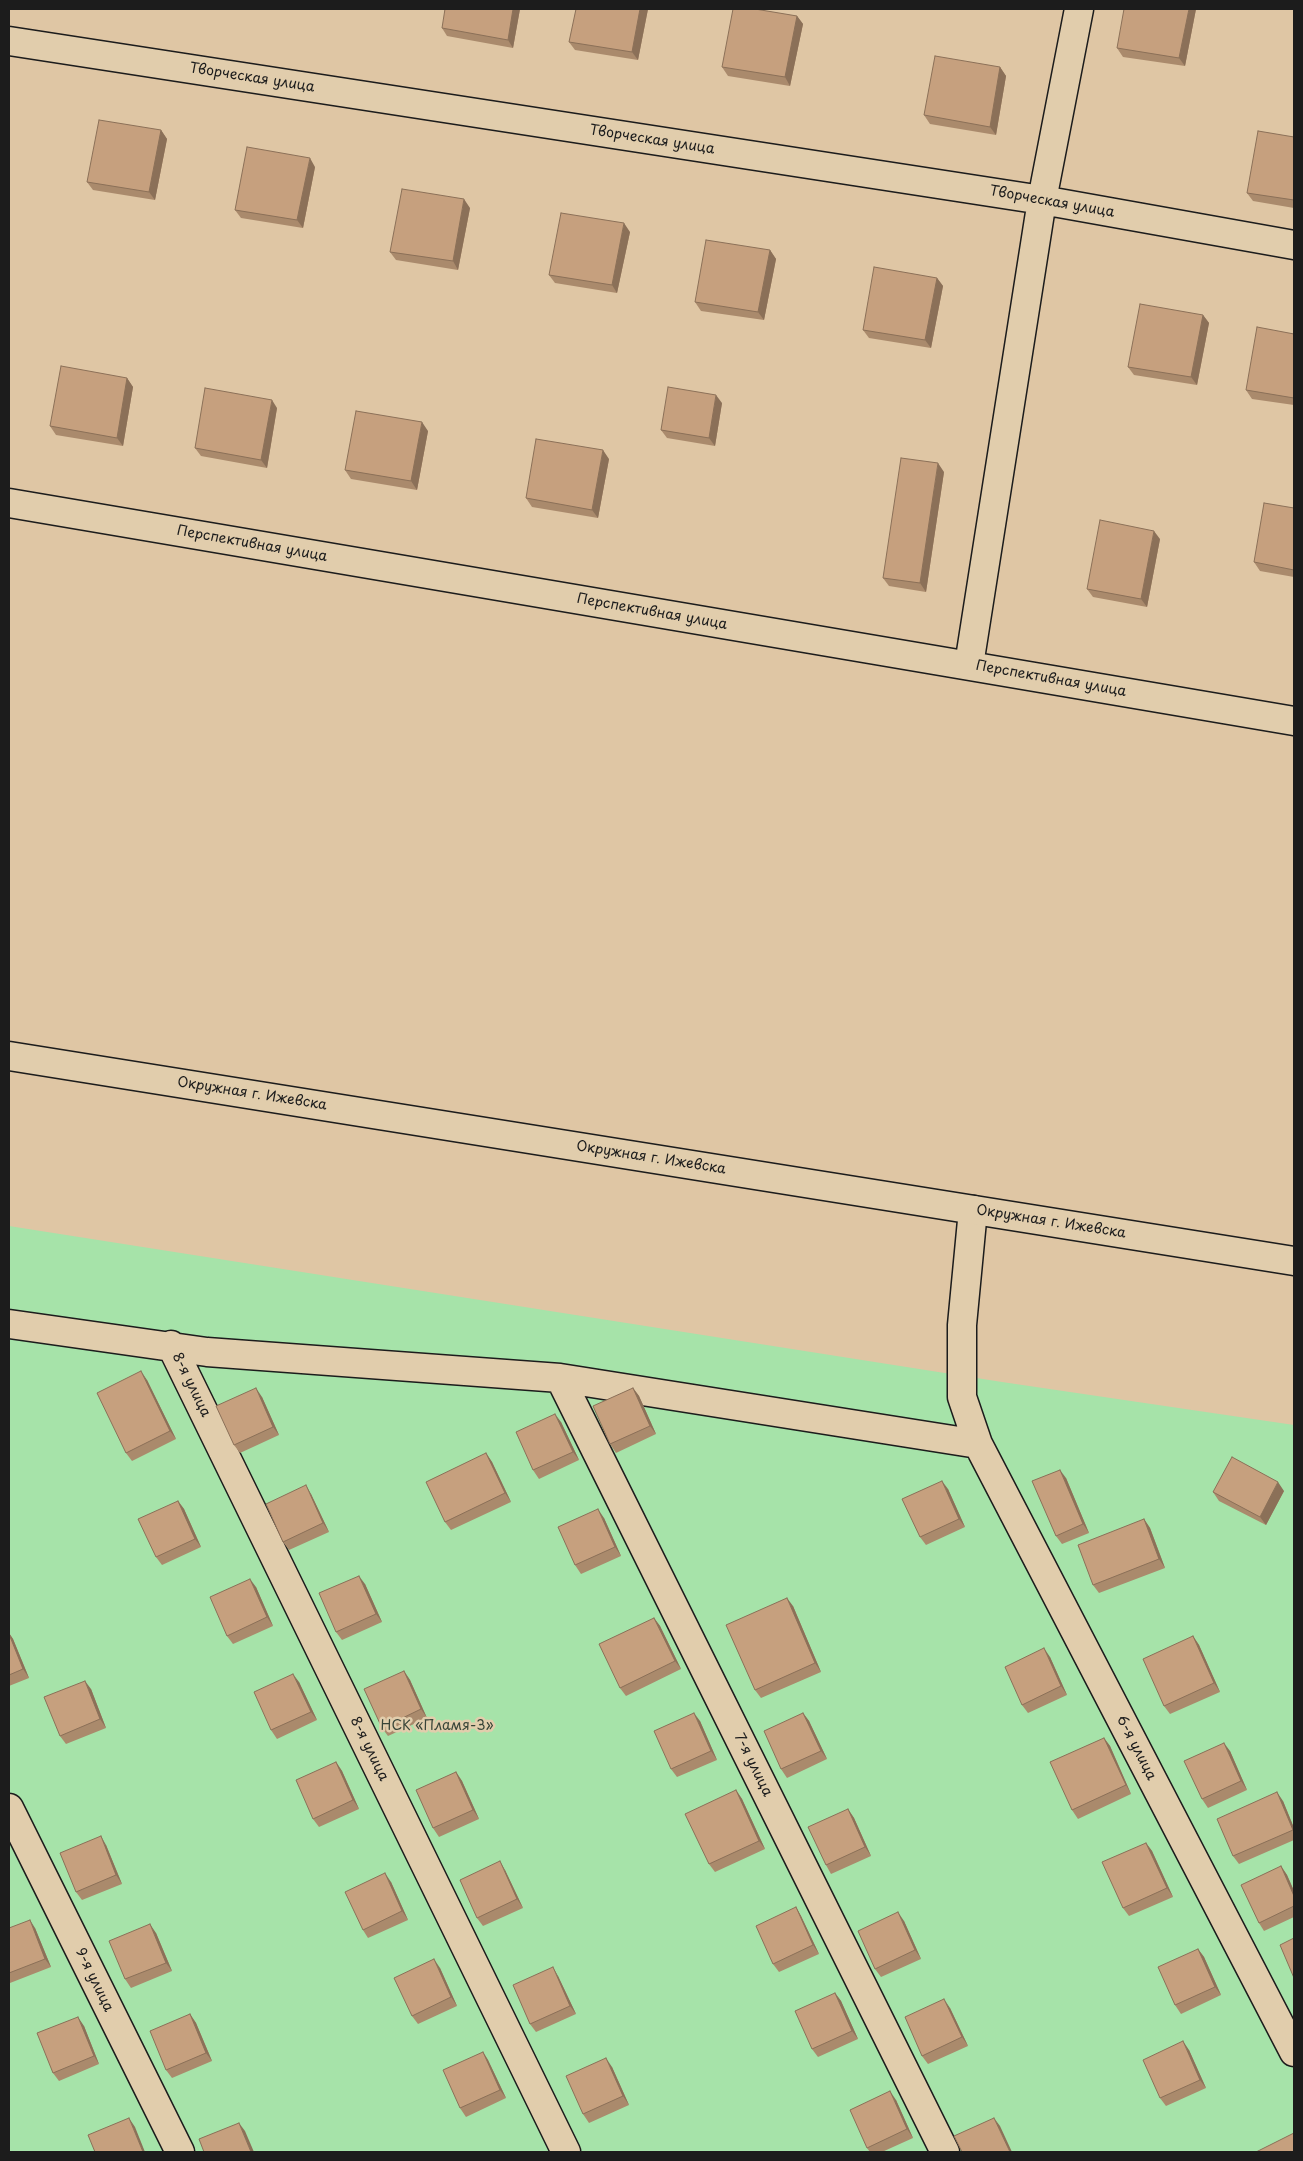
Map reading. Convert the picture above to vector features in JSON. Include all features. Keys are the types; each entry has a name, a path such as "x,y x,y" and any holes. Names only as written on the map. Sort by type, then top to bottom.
{"street":[{"path":"969,666 1042,200 1079,9"},
{"name":"Творческая улица","path":"9,41 1042,200 1294,245"},
{"name":"Перспективная улица","path":"9,503 1294,721"},
{"name":"Окружная г. Ижевска","path":"9,1056 1294,1261"},
{"name":"6-я улица","path":"973,1210 962,1325 962,1397 978,1444 1294,2052"},
{"path":"9,1324 171,1345 207,1352 560,1378 978,1444"},
{"name":"8-я улица","path":"171,1345 566,2152"},
{"name":"7-я улица","path":"560,1378 945,2152"},
{"name":"9-я улица","path":"9,1808 180,2152"}],"green space":[{"name":"НСК «Пламя-3»","path":"9,1226 1002,1382 1294,1425 1294,2152 9,2152"}],"building":[{"path":"445,9 513,9 508,40 442,28"},
{"path":"576,9 640,9 632,52 569,42"},
{"path":"733,9 755,9 797,16 785,77 722,67"},
{"path":"1124,9 1189,9 1179,58 1117,48"},
{"path":"935,56 1000,67 990,127 924,115"},
{"path":"99,120 161,130 149,192 87,182"},
{"path":"1258,131 1294,137 1294,200 1247,193"},
{"path":"247,147 310,158 297,220 235,210"},
{"path":"402,189 464,199 453,261 390,252"},
{"path":"561,213 624,223 612,285 549,275"},
{"path":"706,240 770,250 758,312 695,302"},
{"path":"874,267 937,278 925,340 863,330"},
{"path":"1140,304 1203,315 1191,377 1128,367"},
{"path":"1257,327 1294,334 1294,398 1246,390"},
{"path":"61,366 127,378 117,438 50,426"},
{"path":"668,387 716,395 709,438 661,430"},
{"path":"205,388 272,400 261,460 195,448"},
{"path":"356,411 422,422 411,481 345,470"},
{"path":"536,439 603,450 592,510 526,498"},
{"path":"901,458 938,463 920,583 883,578"},
{"path":"1264,503 1294,508 1294,570 1254,562"},
{"path":"1100,520 1154,531 1141,599 1087,589"},
{"path":"141,1371 170,1431 126,1453 97,1393"},
{"path":"256,1388 273,1427 234,1445 216,1406"},
{"path":"633,1388 650,1426 610,1444 593,1406"},
{"path":"555,1414 573,1452 533,1470 516,1432"},
{"path":"486,1453 505,1493 445,1522 426,1482"},
{"path":"1232,1457 1278,1482 1260,1517 1213,1492"},
{"path":"1060,1470 1083,1524 1056,1536 1032,1481"},
{"path":"942,1481 959,1519 920,1537 902,1499"},
{"path":"306,1485 323,1523 283,1542 266,1504"},
{"path":"178,1501 195,1539 156,1557 138,1519"},
{"path":"598,1509 615,1547 575,1565 558,1527"},
{"path":"1144,1519 1159,1559 1093,1585 1078,1545"},
{"path":"359,1576 376,1614 336,1632 319,1593"},
{"path":"250,1579 267,1617 227,1636 210,1597"},
{"path":"787,1598 815,1663 755,1690 726,1625"},
{"path":"654,1618 675,1661 620,1688 599,1644"},
{"path":"9,1634 23,1669 9,1675"},
{"path":"1193,1636 1214,1683 1164,1706 1143,1659"},
{"path":"1044,1648 1061,1686 1022,1705 1005,1667"},
{"path":"404,1671 421,1709 382,1728 364,1689"},
{"path":"293,1674 311,1712 271,1730 254,1692"},
{"path":"85,1681 100,1719 60,1736 44,1697"},
{"path":"694,1713 711,1751 671,1769 654,1731"},
{"path":"803,1713 821,1751 781,1769 764,1731"},
{"path":"1104,1738 1126,1785 1072,1810 1050,1762"},
{"path":"1224,1743 1241,1781 1202,1799 1184,1761"},
{"path":"336,1762 353,1800 313,1819 296,1780"},
{"path":"456,1772 473,1810 433,1828 416,1790"},
{"path":"736,1790 759,1841 709,1864 685,1814"},
{"path":"1277,1792 1293,1830 1233,1856 1217,1819"},
{"path":"848,1809 865,1847 826,1865 808,1827"},
{"path":"101,1836 116,1875 76,1892 60,1853"},
{"path":"1146,1843 1167,1888 1123,1908 1102,1862"},
{"path":"500,1861 517,1899 477,1918 460,1880"},
{"path":"1281,1866 1294,1896 1294,1906 1259,1923 1241,1885"},
{"path":"385,1873 402,1911 363,1930 345,1892"},
{"path":"796,1907 813,1945 773,1964 756,1926"},
{"path":"898,1912 915,1950 875,1969 858,1931"},
{"path":"30,1920 45,1959 9,1973 9,1928"},
{"path":"150,1924 166,1963 125,1979 109,1941"},
{"path":"1294,1938 1294,1978 1280,1945"},
{"path":"1198,1949 1215,1987 1175,2005 1158,1967"},
{"path":"434,1959 451,1997 412,2016 394,1978"},
{"path":"553,1967 570,2006 530,2024 513,1985"},
{"path":"835,1993 852,2031 812,2049 795,2011"},
{"path":"944,1999 962,2037 922,2056 905,2017"},
{"path":"190,2014 206,2053 166,2070 150,2031"},
{"path":"78,2017 94,2056 53,2073 37,2033"},
{"path":"1183,2041 1200,2080 1160,2098 1143,2060"},
{"path":"483,2052 500,2090 460,2108 443,2070"},
{"path":"606,2058 623,2096 583,2114 566,2076"},
{"path":"890,2091 907,2129 867,2148 850,2110"},
{"path":"129,2118 143,2152 95,2152 88,2135"},
{"path":"994,2118 1010,2152 962,2152 954,2136"},
{"path":"239,2123 251,2152 204,2152 199,2139"},
{"path":"1294,2133 1294,2152 1256,2152"}]}
